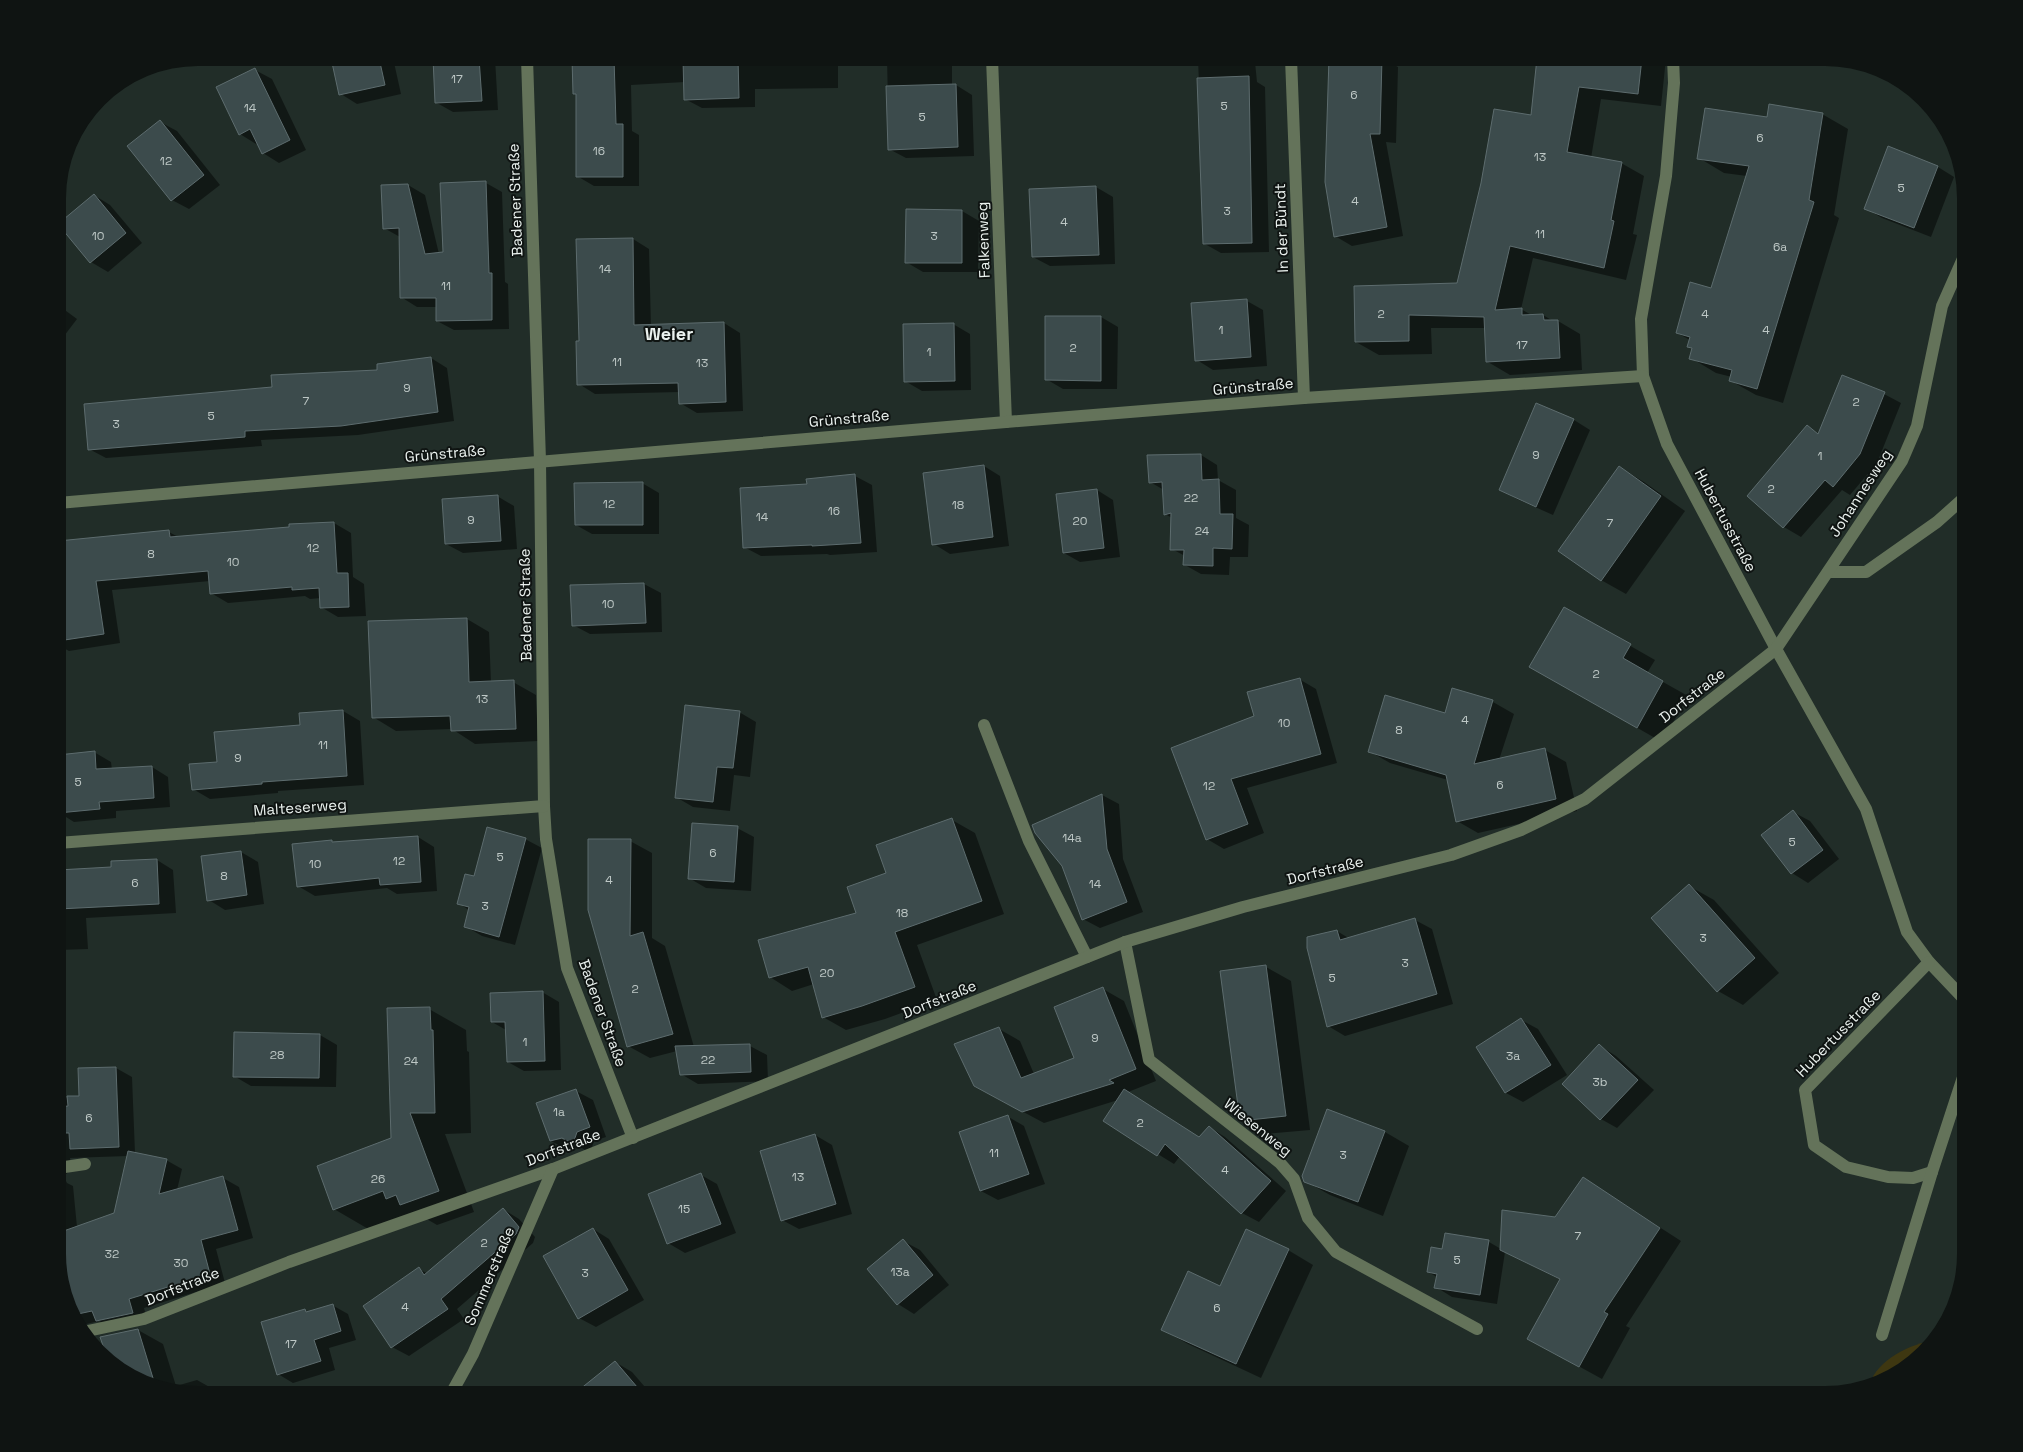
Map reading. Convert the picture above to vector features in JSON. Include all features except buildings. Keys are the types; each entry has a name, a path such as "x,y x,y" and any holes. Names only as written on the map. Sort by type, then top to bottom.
{"street":[{"name":"Badener Straße","path":"527,66 540,461 546,839 567,968 633,1138"},
{"name":"Falkenweg","path":"992,66 1006,422"},
{"name":"In der Bündt","path":"1291,66 1304,398"},
{"name":"Hubertusstraße","path":"1673,66 1674,83 1666,176 1641,319 1644,376 1667,444 1776,649 1866,809 1907,932 1929,962 1957,991"},
{"name":"Johannesweg","path":"1776,649 1902,461 1917,426 1942,306 1957,274"},
{"name":"Grünstraße","path":"67,502 1304,398 1644,376"},
{"path":"1828,572 1866,572 1936,522 1957,504"},
{"name":"Dorfstraße","path":"91,1330 144,1319 289,1262 554,1169 1125,942 1243,907 1451,855 1521,830 1586,800 1776,649"},
{"path":"984,725 1029,842 1087,957"},
{"name":"Malteserweg","path":"67,842 544,806"},
{"name":"Wiesenweg","path":"1125,942 1149,1060 1280,1164 1294,1179 1308,1218 1336,1252 1477,1329"},
{"name":"Hubertusstraße","path":"1929,962 1805,1090 1814,1145 1846,1167 1888,1178 1912,1178 1932,1172"},
{"path":"1882,1335 1957,1098"},
{"path":"67,1167 85,1164"},
{"name":"Sommerstraße","path":"455,1386 473,1354 554,1169"}],"shaded area":[{"path":"1922,1343 1898,1364 1874,1376 1879,1368 1896,1354"}],"district":[{"name":"Weier","path":"669,333"}]}
